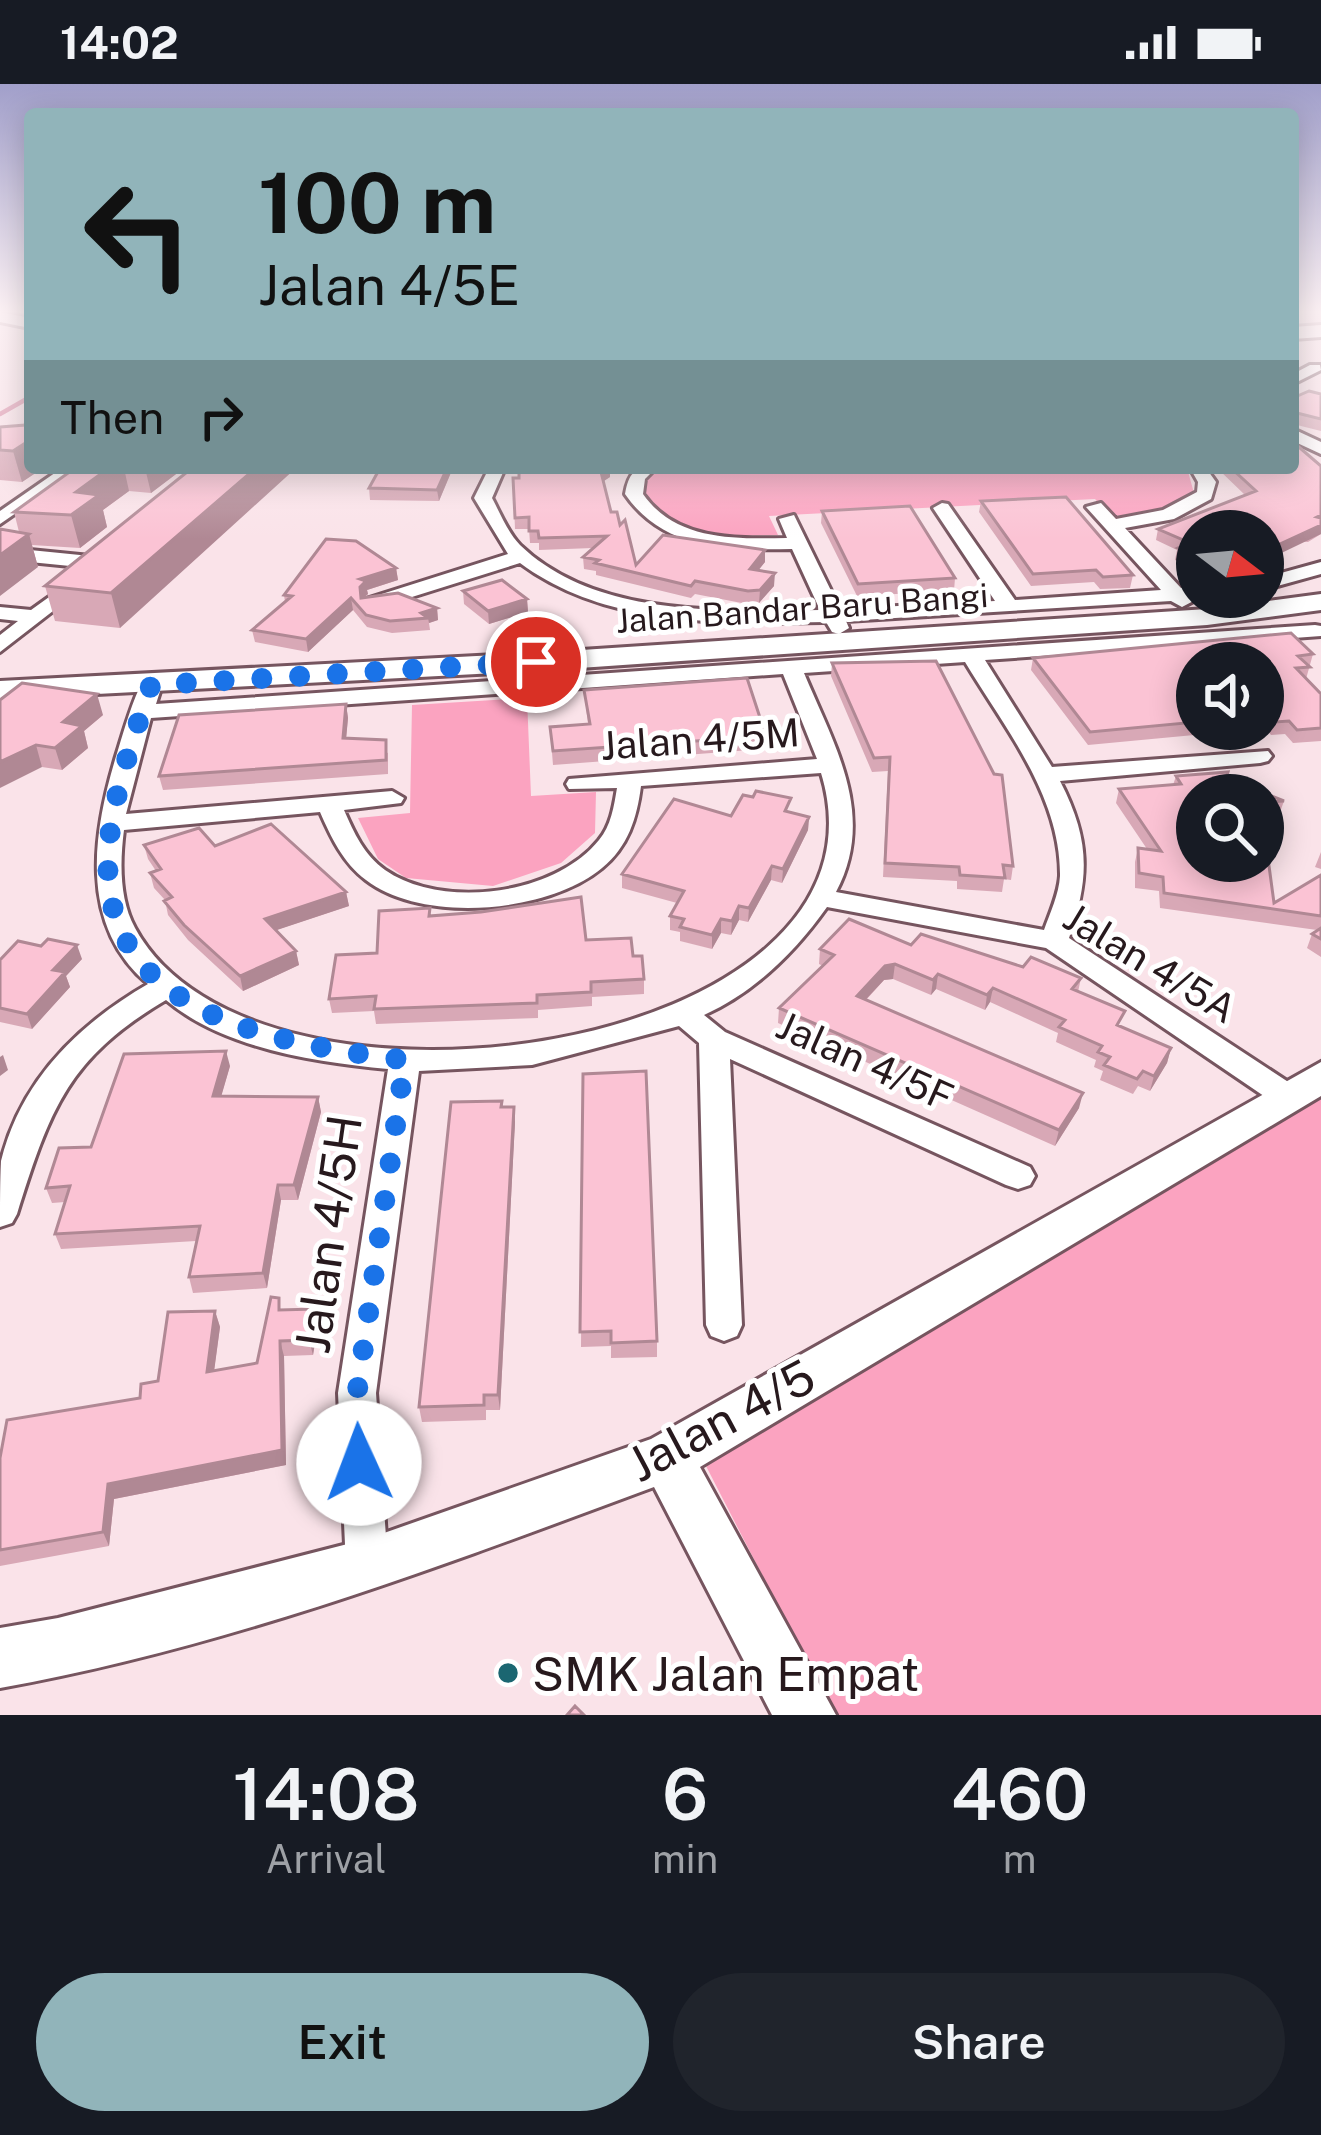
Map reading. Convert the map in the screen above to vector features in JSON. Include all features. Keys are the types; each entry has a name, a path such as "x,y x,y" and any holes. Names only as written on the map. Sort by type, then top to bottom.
{"street":[{"path":"0,519 64,474"},
{"path":"494,474 483,498 492,530 519,557 585,591 664,611 838,628 1009,606 1176,602"},
{"path":"641,474 634,494 663,526 718,541 796,543"},
{"path":"1110,525 1191,506 1205,495 1207,482 1202,474"},
{"path":"73,494 91,481"},
{"path":"1095,507 1176,589"},
{"path":"942,508 1009,606"},
{"path":"788,519 838,628"},
{"path":"0,550 18,534"},
{"path":"0,550 107,557 0,646"},
{"path":"373,602 519,557"},
{"path":"1284,578 1321,568"},
{"name":"Jalan Bandar Baru Bangi","path":"0,690 146,699 838,628 1176,603"},
{"name":"Jalan Bandar Baru Bangi","path":"1284,610 1319,623"},
{"path":"0,613 37,617"},
{"path":"791,668 828,765 842,815 842,843 819,897 795,930 747,975 682,1014 513,1057 405,1060 308,1047 219,1020 166,987 119,926 108,874 113,823 146,699 791,668 1319,623"},
{"path":"972,656 1043,775 1064,824 1073,878 1054,941"},
{"path":"1043,775 1260,756"},
{"name":"Jalan 4/5M","path":"578,784 828,765"},
{"path":"329,805 346,847 381,879 400,889 440,897 484,898 554,886 596,861 613,841 630,780"},
{"path":"113,823 392,798"},
{"name":"Jalan 4/5A","path":"819,897 1054,941 1304,1087"},
{"path":"0,1214 31,1119 60,1065 110,1017 166,987"},
{"name":"Jalan 4/5F","path":"682,1014 714,1039 1018,1176"},
{"path":"714,1039 724,1325"},
{"name":"Jalan 4/5H","path":"367,1566 357,1393 405,1060"},
{"name":"Jalan 4/5","path":"0,1658 58,1648 367,1566 667,1458 1304,1087"},
{"path":"667,1458 805,1715"}],"shaded area":[{"path":"1189,474 1194,493 1178,506 1111,517 1095,499 769,516 778,535 721,535 684,527 653,509 642,494 645,476"},
{"path":"527,698 531,796 596,792 595,833 561,863 493,886 406,878 378,859 358,818 410,813 412,705"},
{"path":"1321,1072 1321,1715 834,1715 706,1466"}],"building":[{"path":"1309,391 1321,394 1321,419 1299,414 1299,395"},
{"path":"24,425 24,444 13,451 0,450 0,427"},
{"path":"1299,447 1321,466 1321,515 1317,517 1321,525 1284,542 1284,510 1207,510 1256,491 1238,474 1299,474"},
{"path":"67,474 101,474 76,492 99,495 71,515 14,512"},
{"path":"185,474 249,474 111,593 45,586"},
{"path":"377,474 444,474 437,490 369,488"},
{"path":"519,474 602,474 611,512 617,512 620,525 625,520 636,565 663,535 765,550 750,569 775,573 760,590 748,591 695,581 691,586 595,563 599,560 583,557 607,536 539,538 538,531 529,531 529,517 515,518 513,478"},
{"path":"1066,497 1133,575 1103,577 1096,570 1033,574 981,501"},
{"path":"910,506 955,578 858,584 822,511"},
{"path":"1176,522 1176,537 1158,529"},
{"path":"0,529 29,534 0,555"},
{"path":"326,539 356,541 396,568 360,579 366,581 360,587 361,598 398,593 437,608 421,613 428,618 390,621 366,615 351,598 306,639 252,630 292,596 284,595"},
{"path":"502,580 527,599 488,611 463,591"},
{"path":"1291,633 1313,654 1298,656 1310,667 1296,668 1321,694 1321,728 1297,730 1284,721 1284,642 1198,642"},
{"path":"1176,644 1176,724 1090,732 1033,658"},
{"path":"936,661 994,774 1002,775 1013,866 1003,865 1005,878 960,875 959,867 885,863 890,757 874,758 832,663"},
{"path":"747,678 766,736 553,751 550,727 590,724 584,690"},
{"path":"22,683 97,694 63,722 82,726 55,748 36,745 0,762 0,700"},
{"path":"346,704 343,738 386,740 386,760 159,776 179,715"},
{"path":"1176,784 1176,882 1271,882 1274,903 1321,875 1321,916 1164,893 1163,877 1139,873 1138,848 1161,851 1119,789"},
{"path":"756,791 791,798 785,811 809,817 783,869 772,866 749,908 739,906 732,921 721,919 712,935 680,927 684,919 670,916 684,891 622,874 674,799 731,816 743,795 753,797"},
{"path":"271,824 346,892 265,919 296,951 240,976 164,901 172,897 150,873 161,869 144,845 199,828 215,846"},
{"path":"581,897 586,940 631,938 633,956 642,956 644,979 591,982 591,992 537,995 537,1003 374,1009 376,996 329,999 336,955 377,953 379,911 430,908 429,916"},
{"path":"849,919 911,945 921,934 1023,967 1031,957 1081,978 1072,989 1125,1011 1117,1025 1171,1048 1154,1076 1143,1071 1137,1079 1104,1065 1110,1057 1098,1052 1102,1046 1059,1027 1065,1020 993,988 987,995 938,974 933,980 895,964 885,966 857,996 1083,1093 1059,1130 779,1008 834,955 820,949"},
{"path":"48,939 77,945 53,970 65,972 27,1014 0,1008 0,960 18,941 41,946"},
{"path":"226,1051 213,1096 318,1097 294,1185 278,1185 263,1273 189,1277 200,1226 55,1234 70,1186 46,1188 59,1148 91,1147 124,1054"},
{"path":"646,1071 657,1341 611,1343 611,1331 580,1332 583,1074"},
{"path":"502,1101 501,1107 514,1107 498,1395 484,1395 484,1405 419,1407 451,1102"},
{"path":"271,1297 279,1298 279,1310 315,1309 309,1340 280,1341 282,1450 108,1484 103,1532 0,1550 0,1458 7,1420 140,1398 141,1384 158,1381 168,1312 215,1311 207,1372 257,1363"}],"waterway":[{"path":"0,414 24,400"}],"place":[{"name":"SMK Jalan Empat","path":"508,1673"}],"route":[{"path":"359,1463 357,1393 405,1060 308,1047 219,1020 166,987 119,926 108,874 113,823 151,685 536,662"}]}
